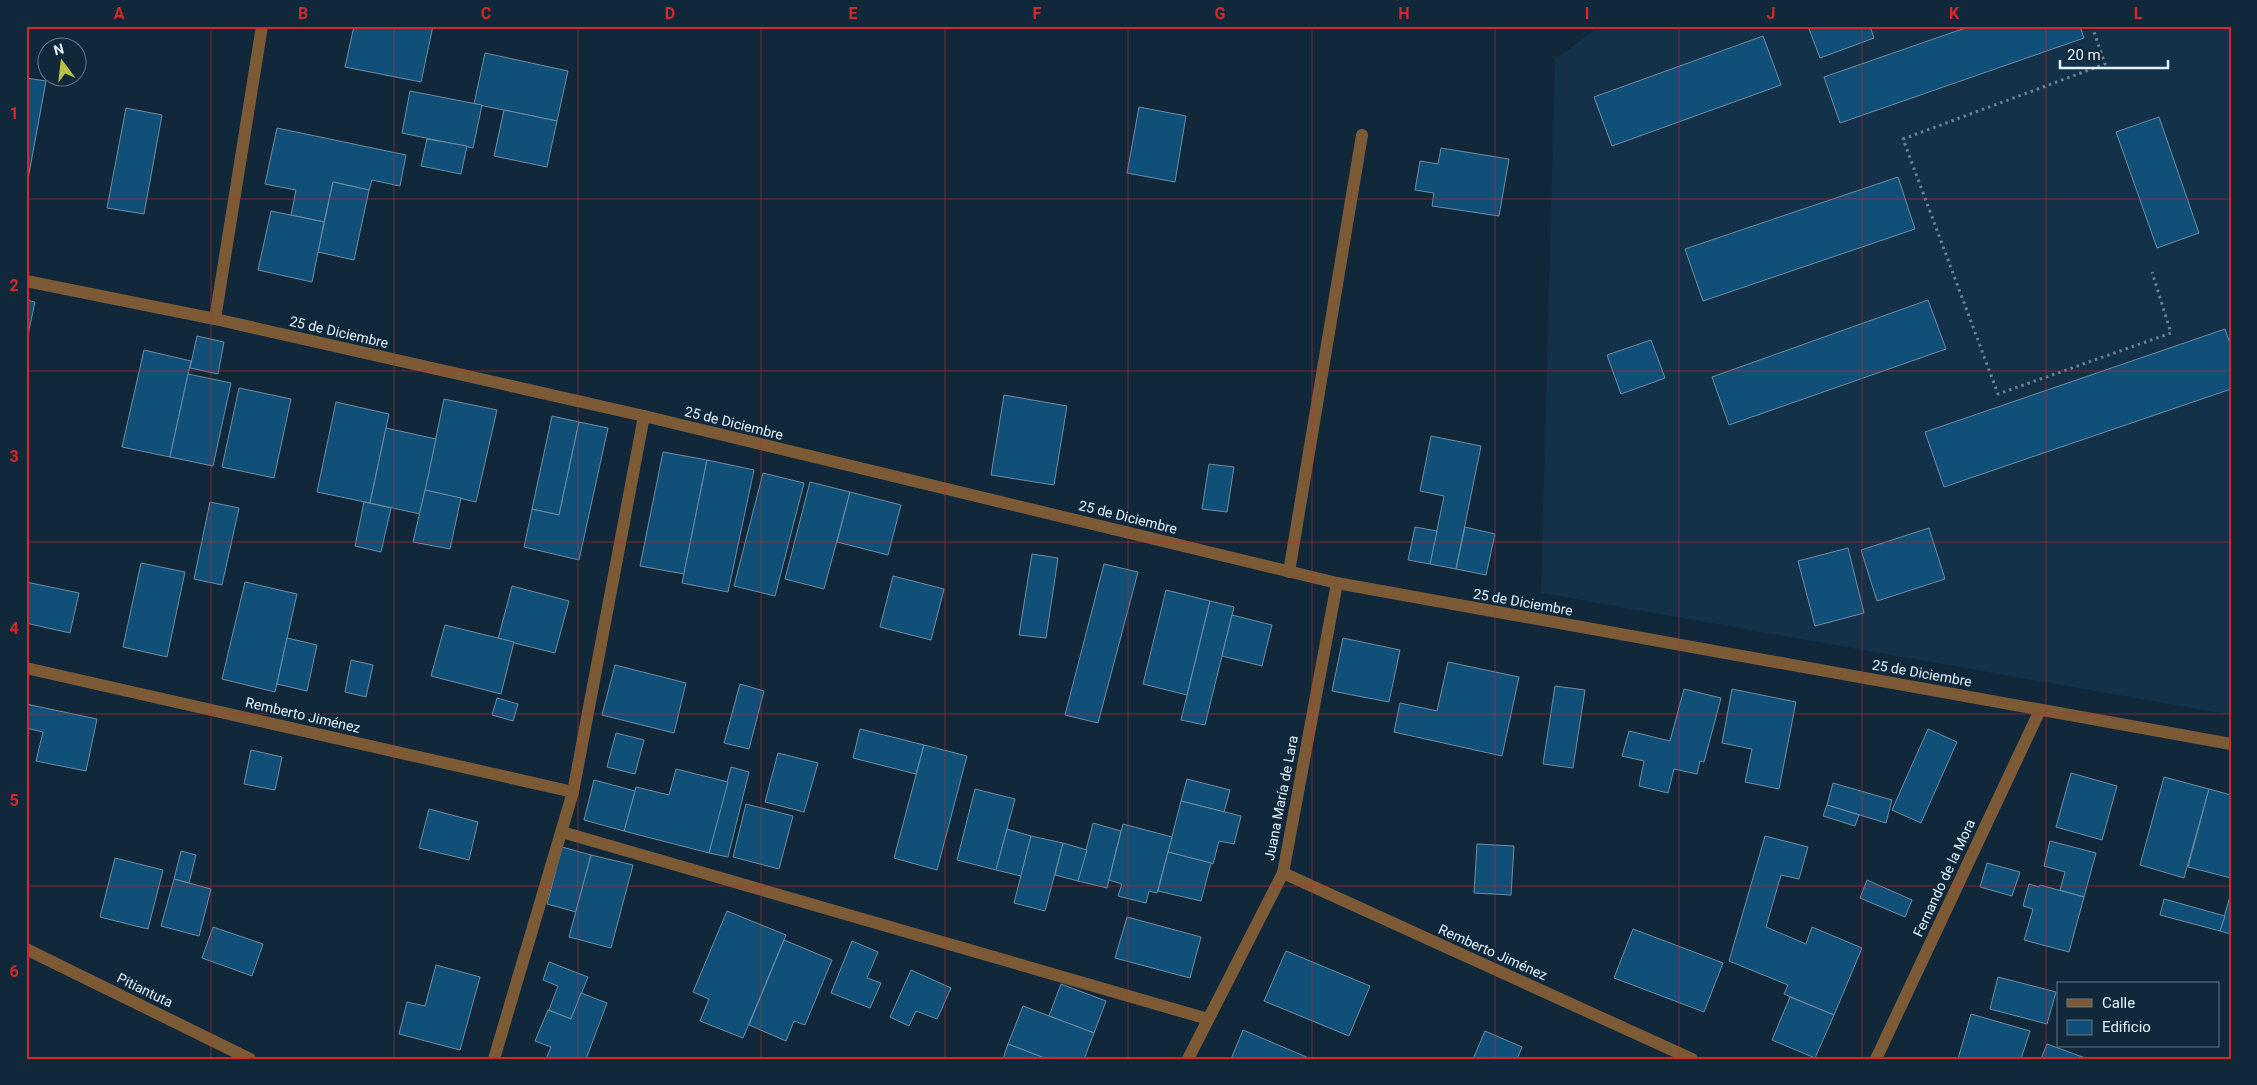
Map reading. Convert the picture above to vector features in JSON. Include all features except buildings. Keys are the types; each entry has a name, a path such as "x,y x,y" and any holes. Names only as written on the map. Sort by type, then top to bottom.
{"street":[{"path":"216,319 262,26"},
{"path":"1289,572 1362,136"},
{"name":"25 de Diciembre","path":"26,281 216,319 644,416 1337,583 2231,744"},
{"path":"494,1059 573,792 644,416"},
{"name":"Juana María de Lara","path":"1188,1059 1283,872 1337,583"},
{"name":"Remberto Jiménez","path":"26,668 573,792"},
{"name":"Fernando de la Mora","path":"1876,1059 2040,710"},
{"path":"562,832 1208,1019"},
{"name":"Remberto Jiménez","path":"1283,872 1692,1059"},
{"name":"Pitiantuta","path":"26,949 250,1059"}],"path":[{"path":"2092,26 2105,64 1903,139 1998,394 2171,333 2152,272"}],"shaded area":[{"path":"1601,26 2231,26 2231,715 1541,593 1555,59"}]}
